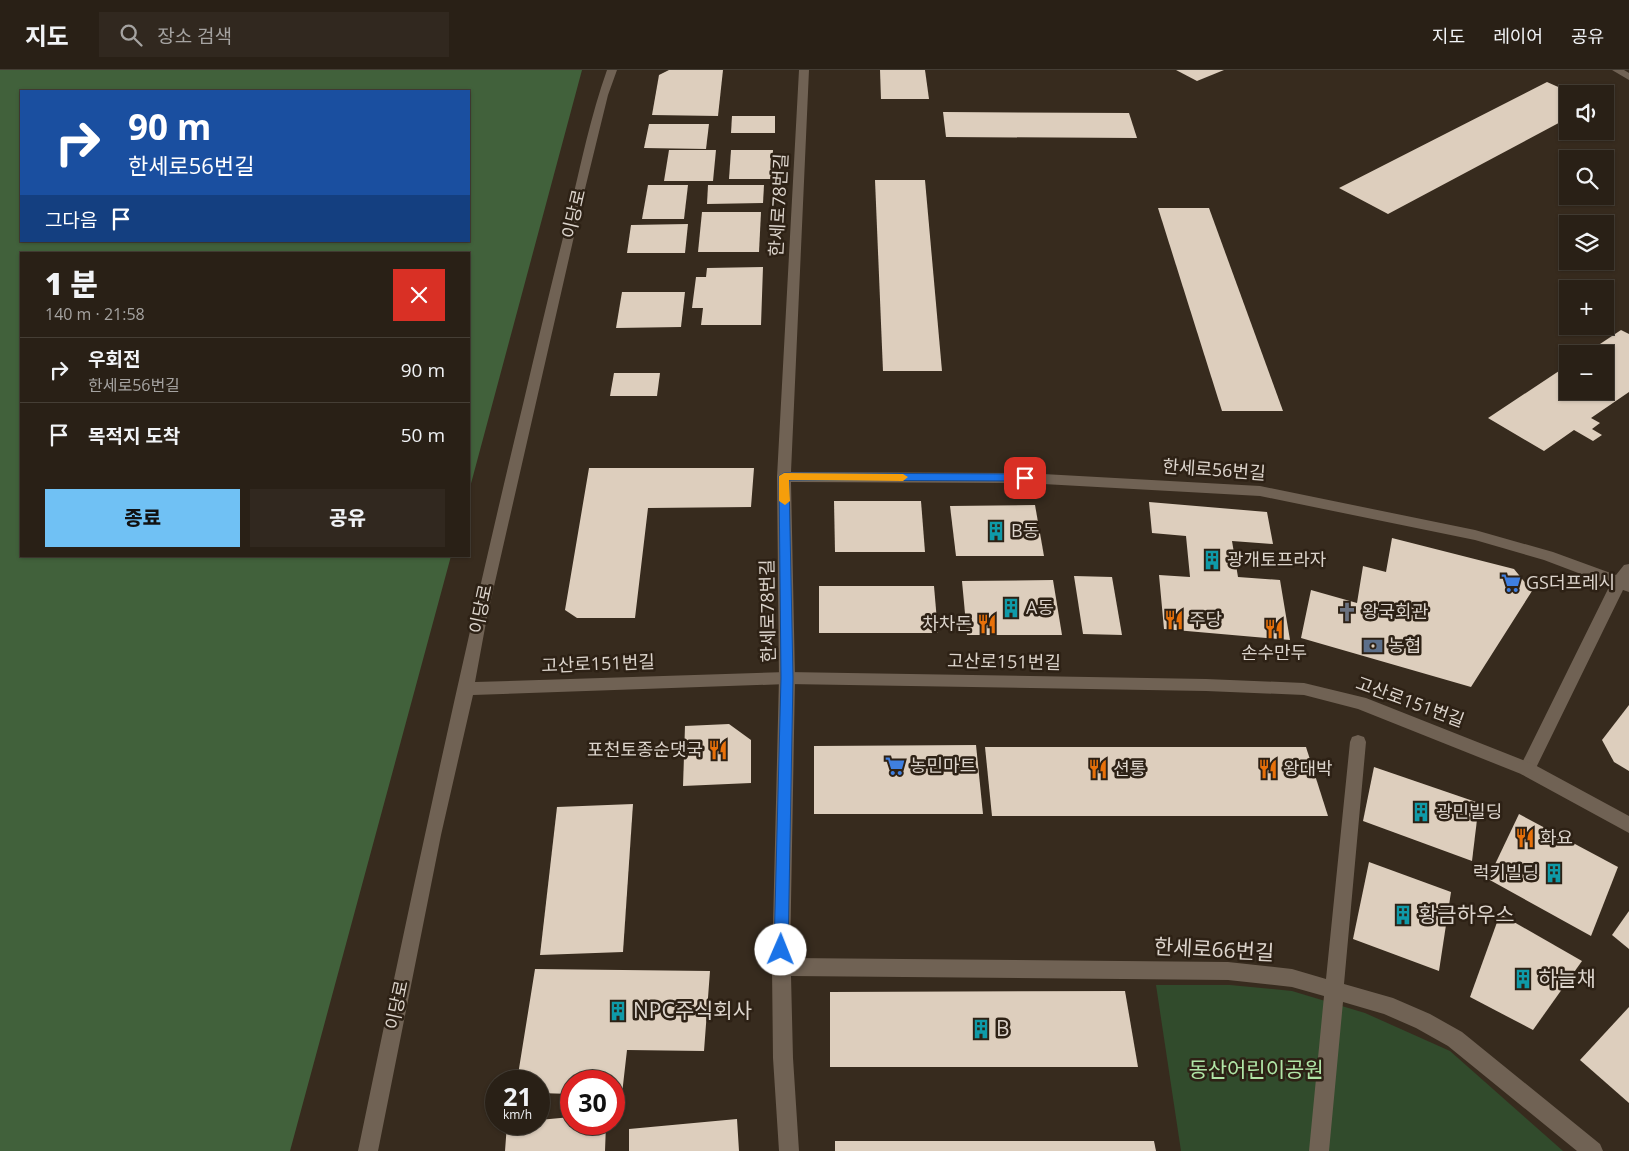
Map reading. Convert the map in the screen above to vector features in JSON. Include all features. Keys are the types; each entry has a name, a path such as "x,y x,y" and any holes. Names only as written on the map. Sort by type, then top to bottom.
{"street":[{"name":"이당로","path":"368,1151 432,835 466,689 479,617 507,492 578,197 612,70"},
{"name":"한세로78번길","path":"789,1151 780,967 787,678 784,476 804,70"},
{"path":"1617,70 1629,77"},
{"name":"한세로56번길","path":"784,476 1025,478 1260,491 1475,535 1548,556 1624,584"},
{"path":"1527,769 1624,584 1629,569"},
{"name":"고산로151번길","path":"466,689 787,678 1206,685 1304,689 1360,703 1527,769 1629,825"},
{"path":"1319,1151 1358,742"},
{"name":"한세로66번길","path":"780,967 1228,971 1292,978 1386,1005 1423,1021 1455,1039 1593,1151"}],"green space":[{"path":"0,70 582,70 470,487 470,252 20,252 20,557 451,557 290,1151 0,1151"},
{"name":"동산어린이공원","path":"1156,985 1230,985 1292,991 1365,1013 1450,1051 1563,1151 1181,1151"}],"building":[{"path":"669,70 723,70 718,116 652,115 659,75"},
{"path":"880,70 925,70 929,99 881,99"},
{"path":"1176,70 1224,70 1197,81"},
{"path":"1547,82 1559,87 1559,123 1388,214 1339,188"},
{"path":"943,112 1129,113 1137,138 946,137"},
{"path":"732,116 775,116 775,133 731,133"},
{"path":"649,124 709,124 706,149 644,148"},
{"path":"669,150 716,150 713,181 664,181"},
{"path":"731,150 773,150 772,179 729,179"},
{"path":"875,180 925,180 942,371 883,371"},
{"path":"648,185 688,185 684,219 642,219"},
{"path":"708,185 764,185 763,203 707,204"},
{"path":"1158,208 1209,208 1283,411 1222,411"},
{"path":"702,212 761,212 759,252 698,252"},
{"path":"688,224 685,253 627,253 631,225"},
{"path":"763,267 761,325 701,325 703,308 692,308 696,277 706,277 707,268"},
{"path":"622,292 685,292 681,327 616,328"},
{"path":"1621,330 1629,334 1629,392 1591,418 1600,423 1592,429 1602,435 1593,441 1574,430 1544,451 1488,418 1559,371 1559,400 1614,400 1614,345 1598,345"},
{"path":"614,373 660,373 657,396 610,396"},
{"path":"589,468 754,468 751,507 648,508 635,618 577,618 565,610"},
{"path":"834,501 921,501 925,552 835,552"},
{"name":"광개토프라자","path":"1149,502 1267,512 1273,544 1232,541 1238,577 1280,580 1290,640 1164,629 1159,575 1190,577 1186,536 1152,533"},
{"name":"B동","path":"1035,505 1044,556 956,556 950,506"},
{"path":"1392,538 1514,569 1532,591 1471,687 1301,638 1311,590 1357,603 1363,566 1386,572"},
{"path":"1074,576 1112,577 1122,635 1083,634"},
{"name":"A동","path":"1053,580 1062,635 967,635 962,581"},
{"path":"819,586 934,586 938,633 819,633"},
{"path":"1629,705 1629,771 1614,762 1602,740"},
{"path":"729,724 751,740 751,783 683,786 685,726"},
{"path":"976,745 983,814 814,814 814,746"},
{"path":"985,747 1306,747 1328,816 992,816"},
{"name":"광민빌딩","path":"1374,767 1479,803 1472,861 1363,821"},
{"path":"633,804 623,952 540,955 557,807"},
{"name":"럭키빌딩","path":"1519,814 1618,867 1591,936 1488,879"},
{"name":"황금하우스","path":"1369,862 1451,892 1439,971 1353,939"},
{"path":"1629,911 1629,949 1612,935"},
{"name":"하늘채","path":"1500,914 1582,961 1533,1030 1470,997"},
{"name":"NPC주식회사","path":"535,969 710,971 704,1051 627,1050 625,1070 560,1070 560,1094 550,1093 550,1070 519,1070"},
{"name":"B","path":"1125,991 1138,1067 830,1067 830,992"},
{"path":"1629,1007 1629,1103 1580,1060"},
{"path":"560,1118 560,1135 606,1135 605,1151 505,1151 506,1135 550,1135 550,1119"},
{"path":"737,1119 739,1151 629,1151 629,1129"},
{"path":"835,1141 1154,1141 1156,1151 835,1151"}],"slow traffic":[{"path":"785,501 784,476 903,477"}],"place":[{"name":"B동","path":"996,531"},
{"name":"광개토프라자","path":"1212,560"},
{"name":"GS더프레시","path":"1511,583"},
{"name":"A동","path":"1011,608"},
{"name":"왕국회관","path":"1347,612"},
{"name":"주당","path":"1174,620"},
{"name":"차차돈","path":"987,624"},
{"name":"손수만두","path":"1274,629"},
{"name":"농협","path":"1373,646"},
{"name":"포천토종순댓국","path":"718,750"},
{"name":"농민마트","path":"895,766"},
{"name":"션통","path":"1098,769"},
{"name":"왕대박","path":"1268,769"},
{"name":"광민빌딩","path":"1421,812"},
{"name":"화요","path":"1525,838"},
{"name":"럭키빌딩","path":"1554,873"},
{"name":"황금하우스","path":"1403,915"},
{"name":"하늘채","path":"1523,979"},
{"name":"NPC주식회사","path":"618,1011"},
{"name":"B","path":"981,1029"}],"route":[{"path":"781,950 787,678 784,476 1025,478"}]}
